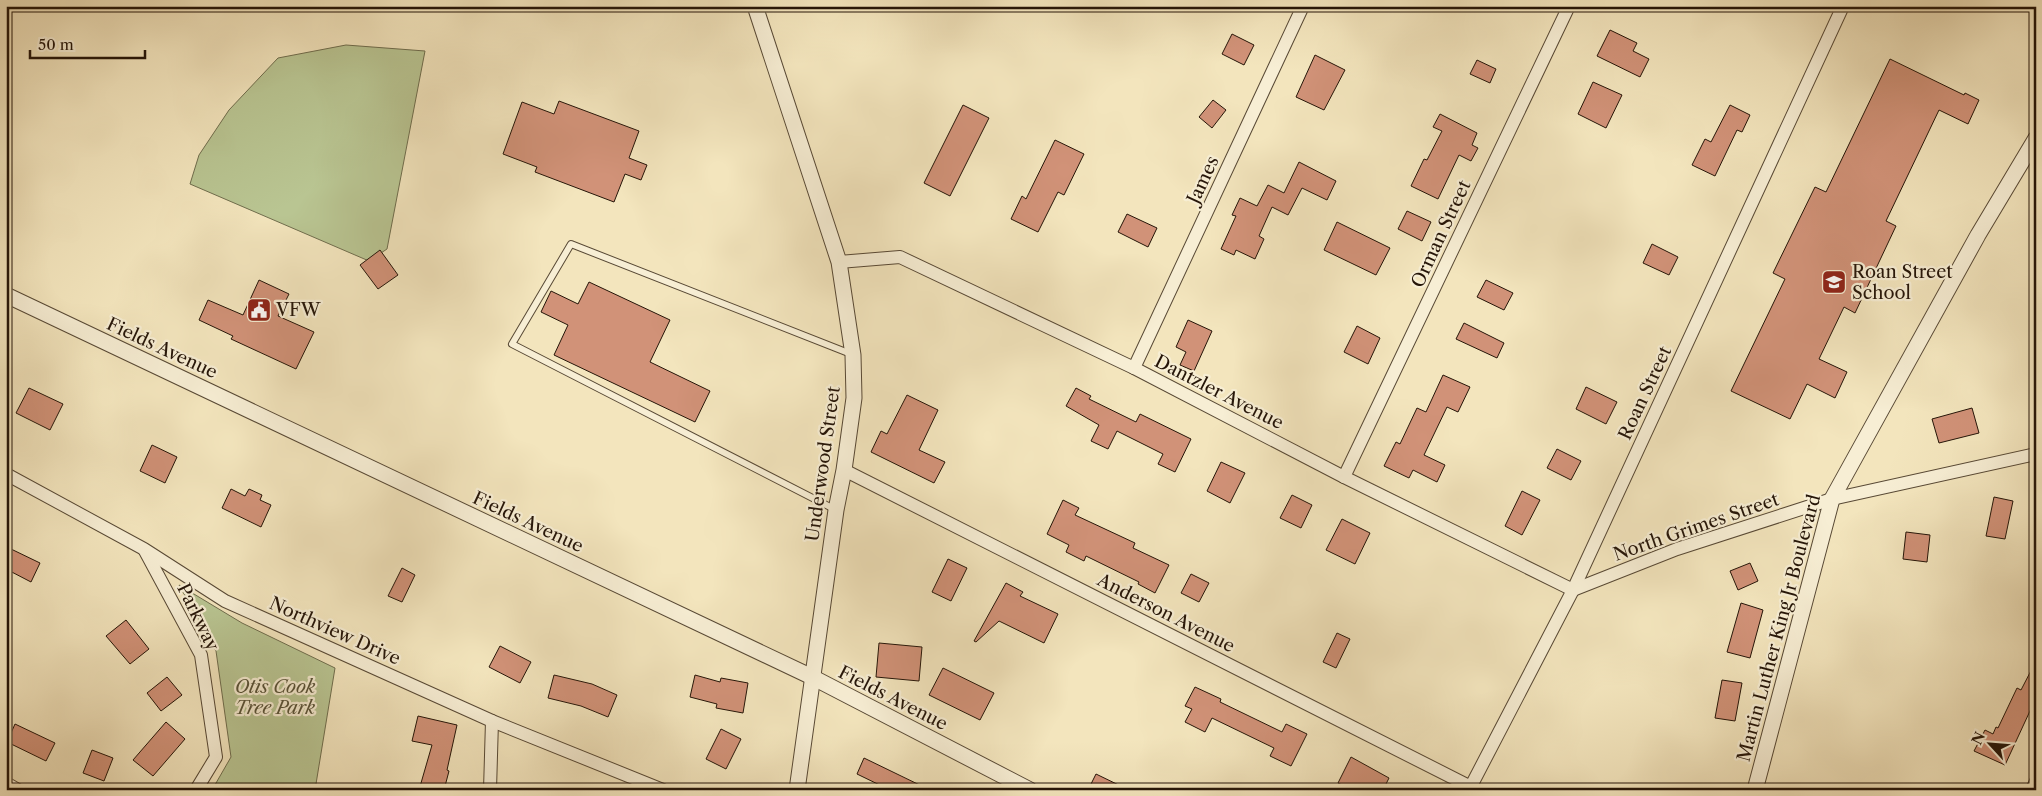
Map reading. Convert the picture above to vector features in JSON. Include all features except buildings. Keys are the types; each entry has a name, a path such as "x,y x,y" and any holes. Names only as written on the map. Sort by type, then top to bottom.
{"street":[{"name":"Underwood Street","path":"755,6 839,262 853,355 854,398 844,470 836,510 797,790"},
{"name":"James","path":"1134,368 1303,6"},
{"name":"Orman Street","path":"1344,477 1569,6"},
{"name":"Roan Street","path":"1470,788 1573,590 1843,6"},
{"name":"Martin Luther King Jr Boulevard","path":"1755,790 1832,499 1973,243 2036,138"},
{"name":"Dantzler Avenue","path":"839,262 900,257 1134,368 1344,477 1573,590"},
{"name":"Fields Avenue","path":"6,295 812,677 1030,790"},
{"name":"North Grimes Street","path":"1573,590 1676,549 1832,499 2036,454"},
{"name":"Anderson Avenue","path":"844,470 1470,788"},
{"name":"Northview Drive","path":"6,474 144,548 226,601 492,721 663,790"},
{"name":"Parkway","path":"144,548 201,654 216,757 196,790"},
{"path":"490,790 492,721"},
{"path":"2032,790 2036,781"},
{"path":"6,783 18,790"}],"lane":[{"path":"836,510 512,344 570,244 853,355"}],"green space":[{"path":"346,45 425,51 387,249 369,261 190,184 199,155 229,110 278,58"},
{"name":"Otis Cook Tree Park","path":"179,585 242,623 335,668 315,790 212,790 231,757 216,651"}],"place":[{"name":"Roan Street School","path":"1834,282"},
{"name":"VFW","path":"259,310"}]}
